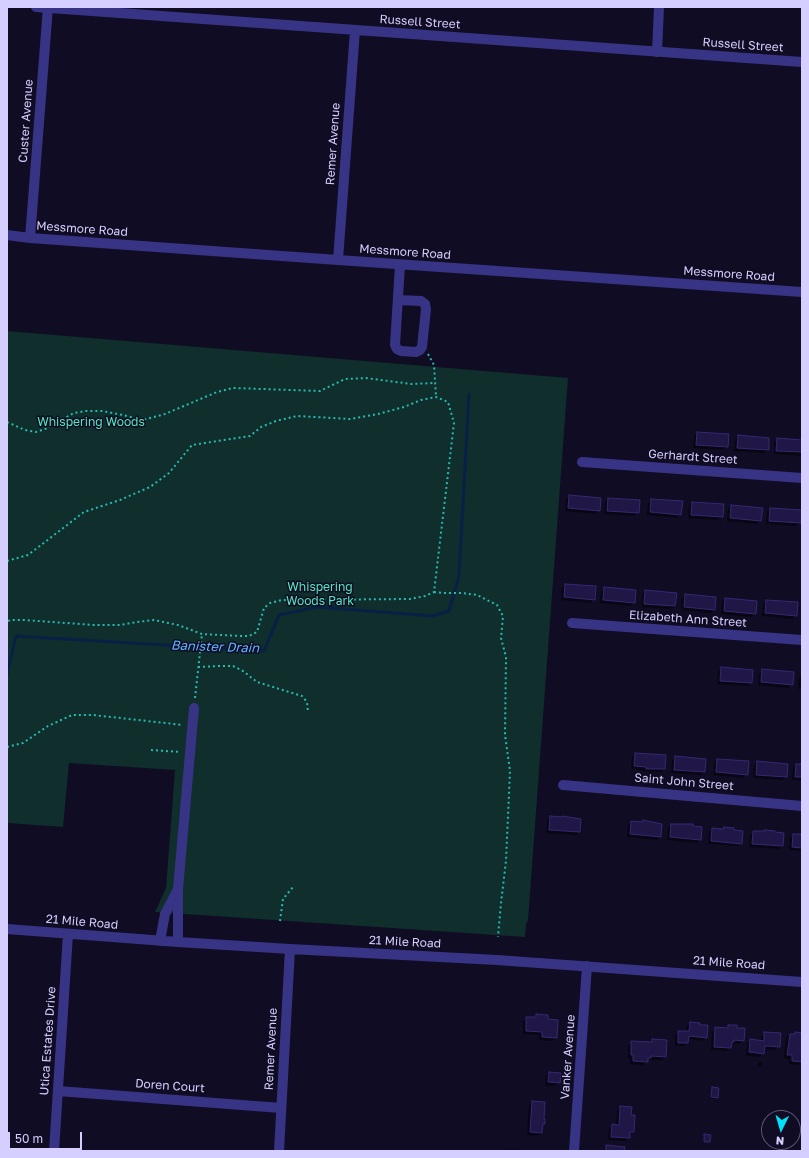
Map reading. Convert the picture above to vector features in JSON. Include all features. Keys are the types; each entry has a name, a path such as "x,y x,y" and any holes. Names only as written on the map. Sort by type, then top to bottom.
{"street":[{"name":"Russell Street","path":"36,7 802,62"},
{"name":"Custer Avenue","path":"30,238 48,7"},
{"path":"657,52 659,7"},
{"name":"Remer Avenue","path":"338,260 355,30"},
{"name":"Messmore Road","path":"7,235 30,238 400,265 802,292"},
{"path":"398,300 421,301 425,304 426,309 422,347 416,352 401,351 397,349 395,345 400,265"},
{"name":"Gerhardt Street","path":"582,462 802,478"},
{"name":"Elizabeth Ann Street","path":"572,623 802,640"},
{"path":"178,942 178,890 194,708"},
{"name":"Saint John Street","path":"563,784 802,806"},
{"path":"160,941 165,914 178,890"},
{"name":"21 Mile Road","path":"7,929 160,941 497,960 802,982"},
{"name":"Utica Estates Drive","path":"54,1151 68,934"},
{"name":"Remer Avenue","path":"279,1151 290,949"},
{"name":"Vanker Avenue","path":"574,1151 587,966"},
{"name":"Doren Court","path":"58,1091 281,1108"}],"path":[{"path":"422,347 430,356 434,365 436,397"},
{"path":"7,422 25,430 36,432 45,429 74,413 86,411 102,411 143,420 165,414 217,392 233,388 320,391 345,379 366,378 411,384 435,383"},
{"path":"7,562 28,555 84,512 120,500 150,487 169,473 192,445 250,436 261,427 276,421 297,416 350,419 397,409 421,400 436,397 448,402 454,422 434,592"},
{"path":"7,622 10,620 24,620 120,625 154,620 178,625 202,634 249,636 256,632 264,608 270,603 282,600 410,599 425,596 434,592 477,595 497,605 503,616 501,638 506,657 505,735 510,771 506,861 498,937"},
{"path":"194,708 202,634"},
{"path":"198,667 233,666 243,671 257,682 302,696 308,702 308,712"},
{"path":"7,747 23,743 48,726 72,715 93,715 192,726"},
{"path":"151,750 190,753"},
{"path":"280,921 283,899 293,885"}],"green space":[{"name":"Whispering Woods Park","path":"7,331 568,378 528,920 525,937 155,912 166,888 175,770 69,763 63,827 7,823"}],"building":[{"path":"697,432 729,434 728,447 696,445"},
{"path":"738,435 769,438 769,450 737,448"},
{"path":"777,438 802,440 802,452 776,451"},
{"path":"569,495 601,498 600,511 568,508"},
{"path":"608,498 640,500 639,513 607,511"},
{"path":"651,499 683,501 681,515 650,512"},
{"path":"692,502 724,504 723,517 691,515"},
{"path":"731,505 763,508 761,521 730,518"},
{"path":"770,508 802,510 801,523 769,521"},
{"path":"565,584 596,586 595,600 564,597"},
{"path":"604,587 636,590 635,603 603,600"},
{"path":"645,590 677,593 675,606 644,604"},
{"path":"685,594 716,597 715,610 684,607"},
{"path":"725,598 757,601 756,614 724,611"},
{"path":"766,600 798,602 797,616 765,613"},
{"path":"721,667 753,670 752,683 720,681"},
{"path":"762,669 794,672 793,685 761,682"},
{"path":"635,753 666,755 665,769 646,769 646,767 634,766"},
{"path":"675,756 706,759 705,772 674,770"},
{"path":"717,759 749,761 748,775 716,772"},
{"path":"757,761 788,764 787,777 756,775"},
{"path":"796,764 802,764 802,777 795,777"},
{"path":"550,816 581,819 580,832 549,830"},
{"path":"643,820 662,824 661,837 630,834 631,821 643,822"},
{"path":"671,824 693,824 693,826 702,827 701,840 670,837"},
{"path":"724,827 743,831 742,844 711,841 712,828 724,829"},
{"path":"765,830 784,833 783,846 752,844 753,831"},
{"path":"793,834 802,834 802,848 792,847"},
{"path":"536,1014 548,1015 548,1019 558,1020 557,1038 542,1037 542,1032 526,1031 526,1017 536,1017"},
{"path":"690,1022 700,1023 700,1025 708,1025 707,1038 689,1036 688,1043 678,1043 678,1031 689,1031"},
{"path":"728,1025 737,1025 737,1028 745,1028 744,1041 734,1040 731,1048 714,1047 715,1027 728,1028"},
{"path":"764,1032 781,1033 780,1047 765,1046 764,1054 749,1052 750,1039 764,1041"},
{"path":"795,1032 802,1033 802,1062 792,1061 792,1055 787,1055 790,1034 795,1034"},
{"path":"652,1039 667,1040 666,1057 651,1056 651,1058 648,1058 648,1062 633,1061 633,1055 631,1055 631,1041 652,1042"},
{"path":"549,1072 561,1073 560,1083 548,1082"},
{"path":"712,1087 719,1088 718,1098 711,1097"},
{"path":"532,1101 545,1102 545,1124 543,1124 542,1133 530,1132"},
{"path":"620,1106 632,1107 631,1115 635,1115 634,1132 630,1132 630,1138 611,1137 612,1124 619,1125"},
{"path":"704,1134 711,1135 710,1142 704,1142"},
{"path":"606,1145 625,1147 624,1151 606,1151"}],"waterway":[{"name":"Banister Drain","path":"7,674 16,636 264,651 279,615 317,607 433,616 449,611 459,576 469,394"}],"park label":[{"name":"Whispering Woods","path":"91,422"}]}
